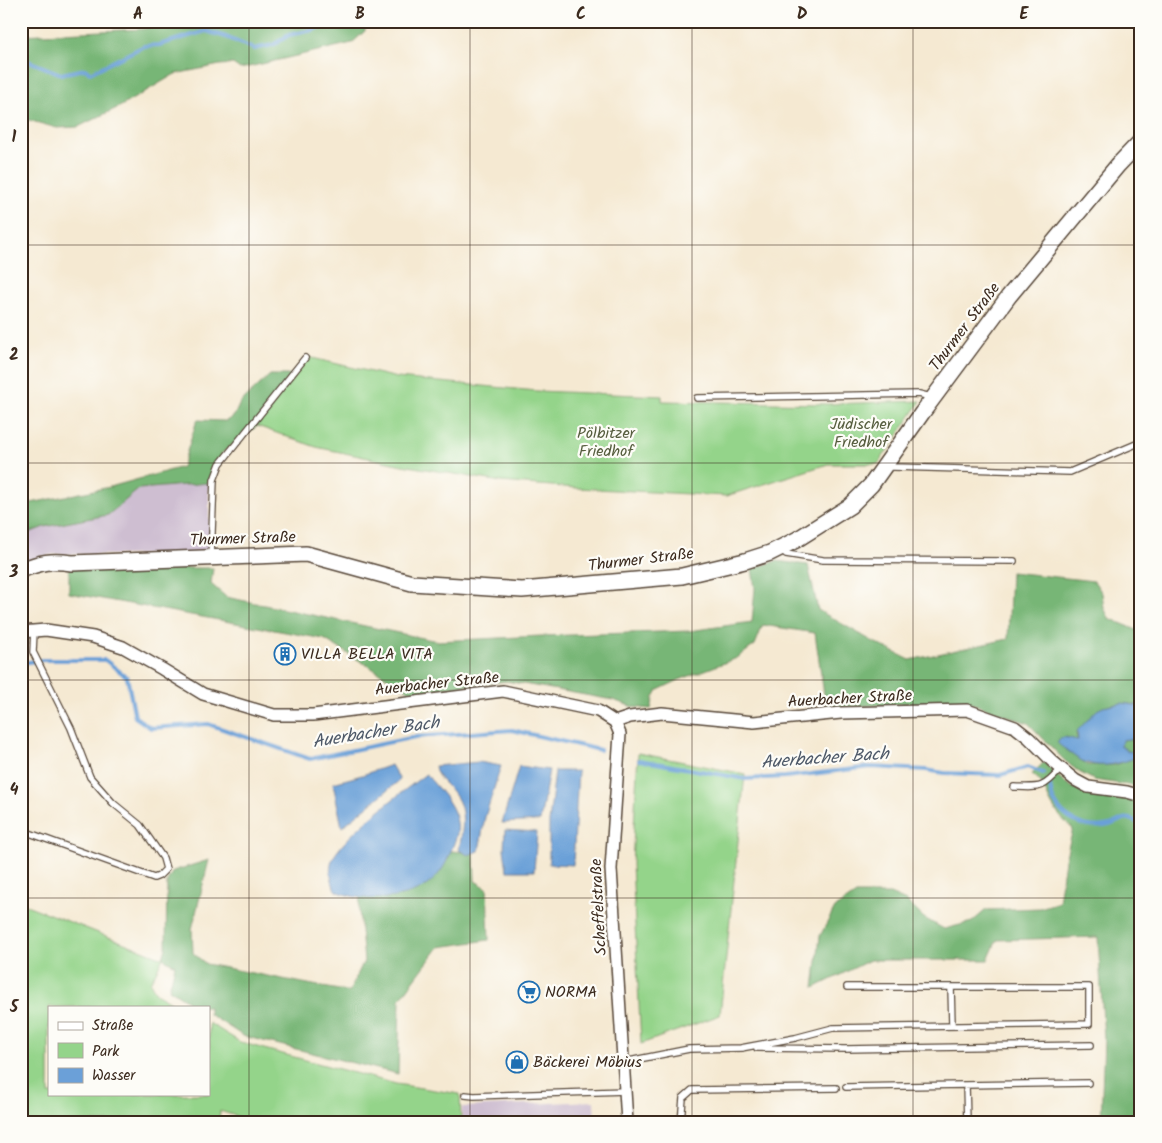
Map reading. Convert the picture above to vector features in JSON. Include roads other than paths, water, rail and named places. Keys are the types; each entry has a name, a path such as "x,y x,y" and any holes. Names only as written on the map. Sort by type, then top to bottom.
{"street":[{"name":"Thurmer Straße","path":"21,570 51,560 72,563 306,554 412,583 522,590 682,576 745,561 780,548 850,506 871,485 1009,296 1112,172 1141,141"},
{"name":"Auerbacher Straße","path":"21,632 46,630 93,636 123,647 162,668 203,694 274,715 312,715 503,691 598,711 615,722 630,717 662,713 754,722 841,713 966,710 1015,727 1061,769 1088,787 1128,792 1141,796"},
{"name":"Scheffelstraße","path":"615,722 620,734 611,869 626,1091 626,1122"}],"lane":[{"path":"211,558 214,480 220,464 305,358"},
{"path":"696,398 919,394 933,398"},
{"path":"886,464 893,467 1070,472 1141,442"},
{"path":"780,548 786,554 823,560 1014,561"},
{"path":"21,830 154,878 160,876 166,869 163,858 140,825 113,803 90,777 71,728 33,652 34,631"},
{"path":"1014,787 1039,788 1052,779 1061,769"},
{"path":"741,1048 795,1038 833,1028 1089,1024 1089,987 847,987"},
{"path":"951,987 952,1025"},
{"path":"624,1062 689,1049 844,1049 1091,1045"},
{"path":"846,1088 1088,1083"},
{"path":"966,1085 967,1122"},
{"path":"681,1122 683,1098 692,1090 836,1088"},
{"path":"466,1095 626,1091"}],"water":[{"path":"1122,703 1141,706 1141,737 1123,740 1120,745 1140,756 1112,764 1095,765 1077,758 1057,742 1064,738 1078,740 1077,731 1097,710"},
{"path":"479,762 501,766 485,817 479,851 468,855 459,850 463,822 459,802 438,775 435,766"},
{"path":"391,765 400,780 342,827 333,783"},
{"path":"519,766 549,770 540,821 502,823"},
{"path":"555,771 578,771 573,865 549,864 549,822"},
{"path":"426,774 449,802 457,822 455,840 447,861 439,874 431,882 418,890 395,897 356,897 335,890 330,871 335,854 372,816"},
{"path":"505,830 537,832 534,871 507,871 504,849"}],"waterway":[{"path":"21,58 61,74 85,69 90,73 144,46 159,45 206,31 254,49 273,45 289,35 313,30 333,21"},
{"name":"Auerbacher Bach","path":"21,663 43,660 105,660 127,677 135,717 151,728 208,724 310,759 415,737 512,730 600,750"},
{"name":"Auerbacher Bach","path":"639,760 745,779 785,777 871,767 1000,775 1028,767 1043,773"},
{"name":"Auerbacher Bach","path":"1049,782 1053,799 1058,808 1076,822 1097,827 1129,819 1141,825"}],"place":[{"name":"VILLA BELLA VITA","path":"285,654"},
{"name":"NORMA","path":"529,992"},
{"name":"Bäckerei Möbius","path":"517,1062"}],"park label":[{"name":"Jüdischer Friedhof","path":"861,433"},
{"name":"Pölbitzer Friedhof","path":"606,442"}]}
